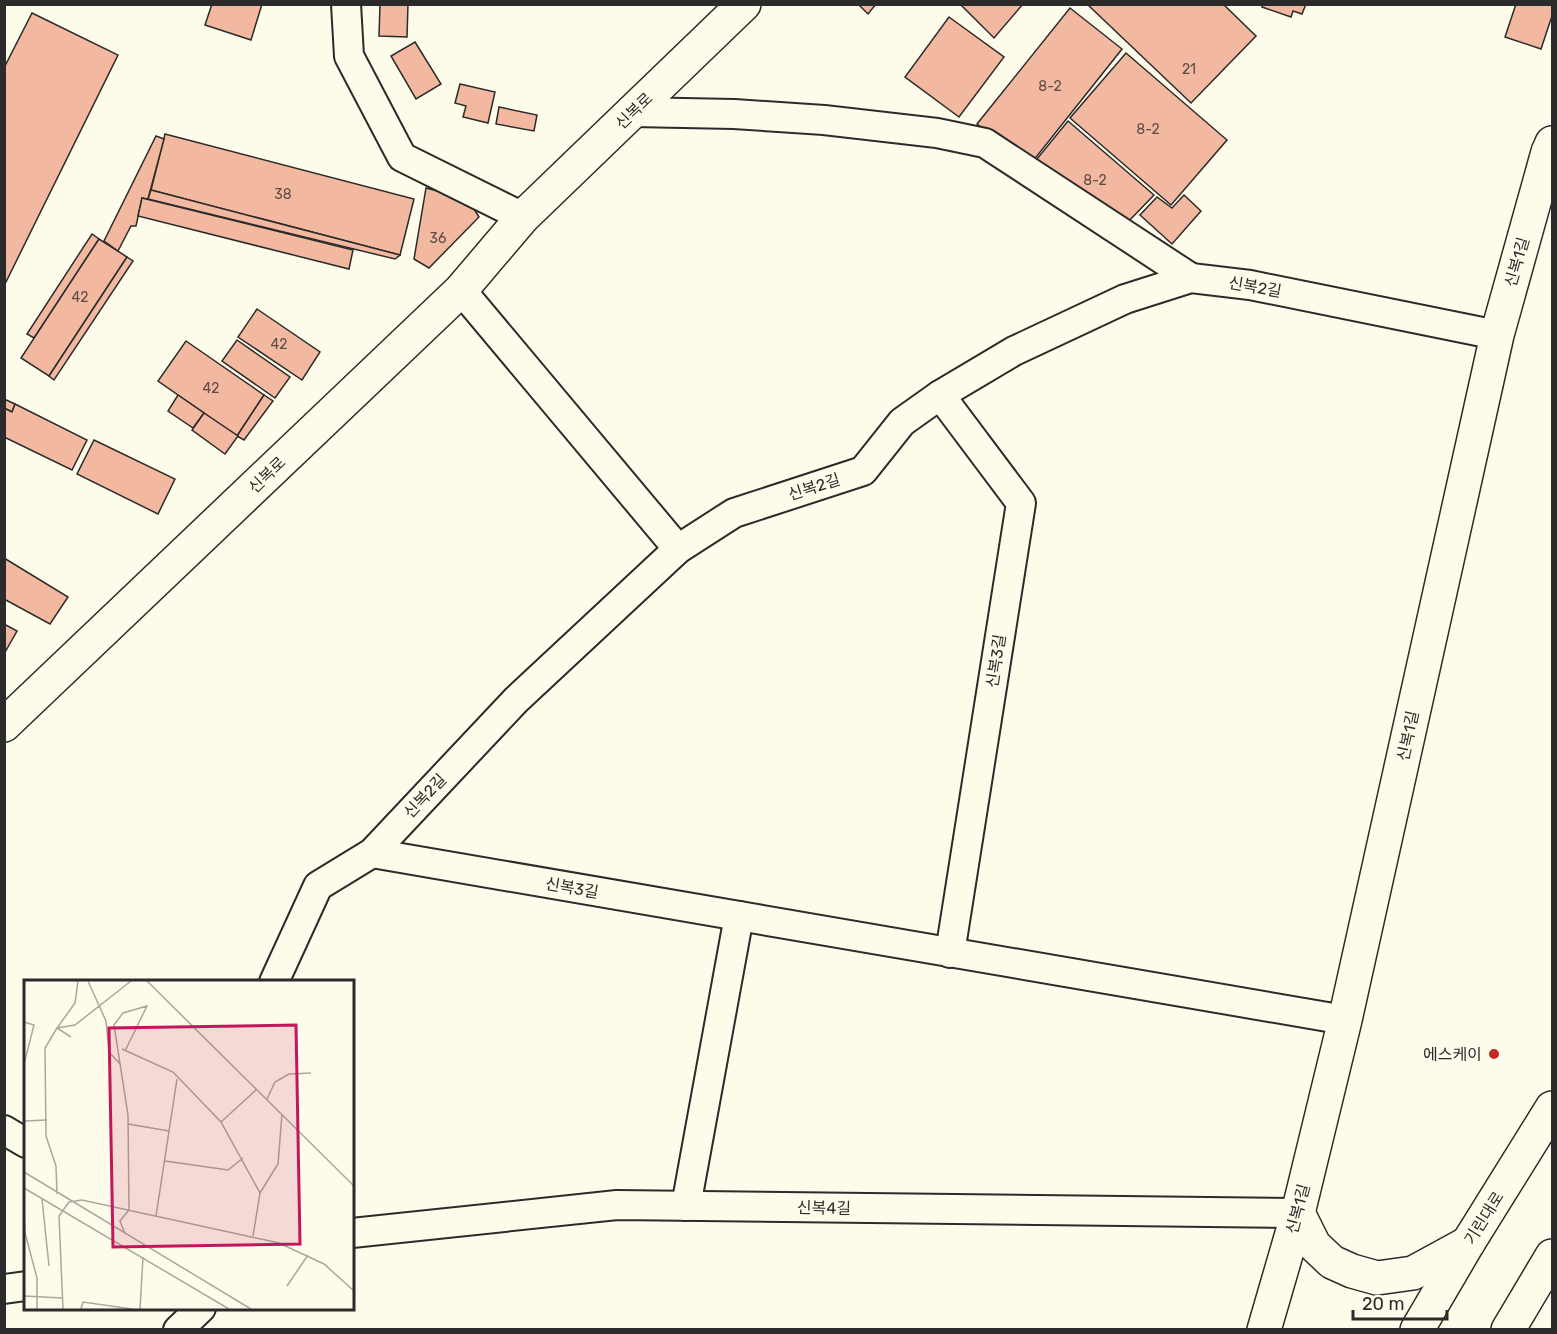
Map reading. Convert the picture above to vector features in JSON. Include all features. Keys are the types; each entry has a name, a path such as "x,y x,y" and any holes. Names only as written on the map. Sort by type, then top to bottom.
{"street":[{"path":"346,4 349,56 402,157 523,218"},
{"name":"신복로","path":"4,725 461,290 523,218 744,4"},
{"path":"633,112 734,114 824,120 937,133 985,143 1191,278"},
{"name":"신복1길","path":"1264,1329 1298,1213 1345,1020 1497,335 1552,142"},
{"name":"신복2길","path":"274,980 318,886 372,853 516,700 678,549 734,513 863,471 902,422 940,395 1024,346 1125,299 1191,278 1250,285 1497,335"},
{"path":"461,290 678,549"},
{"name":"신복3길","path":"940,395 1021,503 950,953"},
{"name":"신복3길","path":"372,853 1345,1020"},
{"path":"686,1206 739,916"},
{"name":"기린대로","path":"1417,1329 1552,1108"},
{"path":"4,1130 24,1142"},
{"name":"신복4길","path":"354,1233 617,1205 1298,1213"},
{"path":"1298,1213 1314,1245 1332,1262 1377,1278 1413,1273 1468,1244"},
{"path":"1508,1329 1552,1256"},
{"path":"4,1289 24,1286"},
{"path":"178,1329 199,1310"}],"building":[{"path":"212,4 262,4 251,40 205,25"},
{"path":"380,4 408,4 407,37 379,36"},
{"path":"858,4 876,4 868,14"},
{"path":"960,4 1023,4 994,38"},
{"path":"1087,4 1223,4 1256,36 1191,103"},
{"path":"1263,4 1306,4 1302,14 1293,11 1291,17 1262,7"},
{"path":"1516,4 1552,4 1552,16 1541,49 1505,37"},
{"path":"1070,8 1122,49 1029,166 977,124"},
{"path":"32,13 118,55 4,286 4,68"},
{"path":"949,17 1004,57 959,117 905,77"},
{"path":"415,42 441,84 416,99 391,56"},
{"path":"1126,53 1227,140 1171,205 1070,118"},
{"path":"460,84 495,92 488,123 463,117 466,106 455,103"},
{"path":"499,107 537,115 534,131 496,124"},
{"path":"1068,121 1154,195 1124,226 1032,165"},
{"path":"165,134 414,199 400,255 151,190"},
{"path":"156,136 164,139 148,199 142,198 136,226 131,226 118,251 104,241"},
{"path":"426,188 468,199 479,217 429,268 414,259"},
{"path":"151,190 400,255 395,259 148,199"},
{"path":"1184,195 1201,211 1172,244 1140,215 1157,197 1172,208"},
{"path":"142,198 353,250 349,269 138,216"},
{"path":"92,234 99,239 34,338 27,334"},
{"path":"99,239 127,257 49,376 21,358"},
{"path":"127,257 133,261 54,380 49,376"},
{"path":"257,309 320,352 302,380 238,337"},
{"path":"237,340 290,377 275,398 222,361"},
{"path":"186,341 264,395 237,436 158,381"},
{"path":"178,395 204,413 193,428 168,411"},
{"path":"264,395 273,401 244,440 237,436"},
{"path":"4,399 15,404 12,412 4,408"},
{"path":"15,404 87,440 72,470 4,437 4,408 12,412"},
{"path":"204,413 238,436 225,454 192,430"},
{"path":"94,440 175,479 158,514 77,474"},
{"path":"4,558 68,597 50,624 4,599"},
{"path":"4,624 17,631 4,654"}],"place":[{"name":"에스케이","path":"1494,1054"}]}
